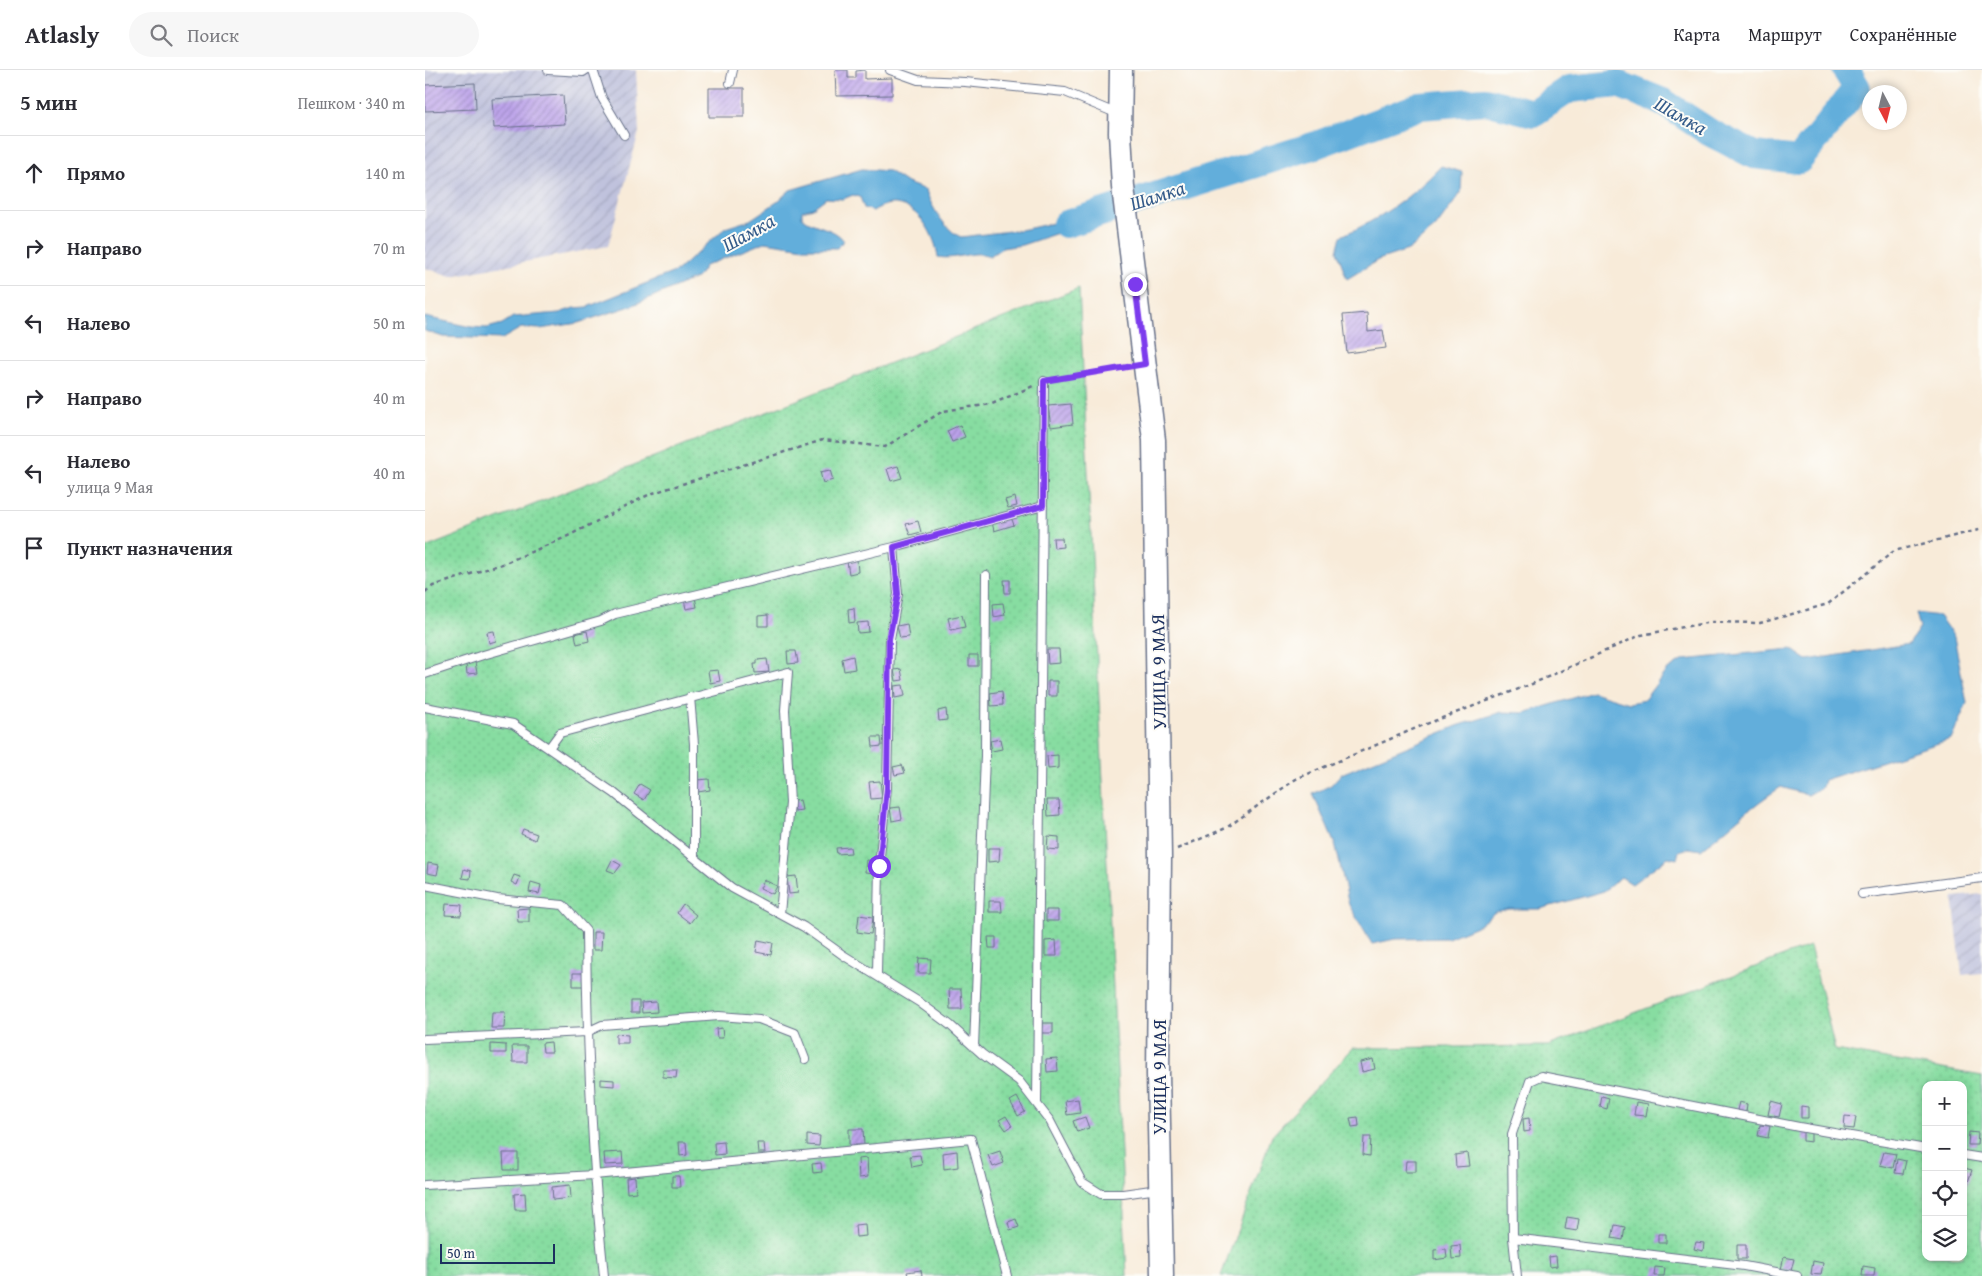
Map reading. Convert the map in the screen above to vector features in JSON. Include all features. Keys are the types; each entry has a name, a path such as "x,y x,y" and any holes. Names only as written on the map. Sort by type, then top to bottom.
{"main road":[{"name":"УЛИЦА 9 МАЯ","path":"1121,70 1120,115 1127,236 1154,440 1160,857 1158,1074 1162,1276"}],"lane":[{"path":"549,70 583,72 586,70"},
{"path":"593,70 603,98 624,135"},
{"path":"730,83 733,70"},
{"path":"890,70 918,80 965,82 1065,92 1120,115"},
{"path":"1037,1103 1044,381"},
{"path":"425,674 601,621 615,614 894,547 1043,506"},
{"path":"877,974 879,866 887,788 889,639 898,594 894,547"},
{"path":"974,1047 985,756 987,575"},
{"path":"549,748 560,733 689,697 789,672 785,710 790,802 780,914"},
{"path":"689,697 694,744 694,857"},
{"path":"425,707 513,724 614,793 732,888 780,914 877,974 942,1019 974,1047 1019,1081 1051,1121 1082,1182 1101,1194 1123,1194 1160,1189"},
{"path":"1862,894 1982,878"},
{"path":"425,885 497,899 563,905 586,930 587,1032 594,1175 604,1276"},
{"path":"425,1039 587,1032 602,1025 719,1016 759,1019 795,1033 805,1059"},
{"path":"1517,1276 1513,1238 1512,1134 1530,1081 1541,1076 1799,1127 1922,1148"},
{"path":"425,1185 594,1175 971,1139 1007,1276"},
{"path":"1967,1156 1982,1158"},
{"path":"1513,1238 1744,1266 1797,1276"}],"path":[{"path":"425,592 433,586 505,563 547,545 651,494 823,440 885,446 943,411 992,404 1044,381 1145,364"},
{"path":"1160,857 1226,828 1296,779 1421,726 1533,684 1641,635 1711,622 1760,623 1828,604 1894,551 1982,529"}],"shaded area":[{"path":"425,70 636,70 639,132 608,246 451,276 425,268"},
{"path":"1982,894 1982,973 1962,975 1953,897"}],"green space":[{"path":"1079,288 1127,1276 425,1276 425,548"},
{"path":"1810,946 1835,1050 1982,1076 1982,1276 1221,1276 1272,1136 1353,1048 1548,1046"}],"water":[{"path":"1441,166 1462,172 1461,193 1435,228 1408,250 1378,260 1347,279 1337,251 1341,236 1369,223 1395,206"},
{"path":"862,169 889,171 907,183 926,190 939,217 955,234 961,237 1026,229 1071,219 1100,207 1101,220 1082,222 1073,228 1022,245 1002,248 990,256 971,254 945,258 938,257 934,240 925,224 905,207 890,204 873,211 864,208 860,197 853,195 843,199 826,198 813,208 802,211 802,217 840,236 844,241 837,248 804,248 765,242 705,266 698,277 631,306 578,323 540,329 521,328 502,339 443,337 425,331 425,317 471,327 487,328 502,324 513,317 559,313 574,308 587,307 677,271 725,228 750,220 777,202 790,190"},
{"path":"1916,613 1939,616 1954,637 1967,703 1951,739 1824,780 1822,787 1808,795 1781,787 1750,809 1701,850 1689,848 1679,851 1677,859 1668,857 1632,884 1621,877 1604,891 1540,909 1508,909 1495,912 1479,925 1448,938 1395,939 1372,944 1349,905 1336,847 1313,794 1331,785 1341,774 1457,726 1502,712 1524,713 1593,692 1629,703 1644,700 1666,671 1683,660 1791,649 1807,660 1909,644 1920,628"}],"building":[{"path":"835,70 848,70 848,78 856,78 856,71 865,70 865,79 892,78 892,95 836,96"},
{"path":"475,83 476,109 425,111 425,85"},
{"path":"709,88 744,88 744,117 709,117"},
{"path":"563,95 565,124 494,128 492,99"},
{"path":"1367,313 1368,332 1383,330 1386,348 1347,353 1343,315"},
{"path":"1071,404 1073,424 1051,427 1048,406"},
{"path":"960,425 965,437 952,442 947,431"},
{"path":"898,466 902,478 891,481 887,469"},
{"path":"830,470 833,480 823,483 820,472"},
{"path":"1015,497 1017,506 1008,508 1005,500"},
{"path":"1011,517 1014,525 994,531 992,522"},
{"path":"918,521 921,532 910,535 906,524"},
{"path":"1053,538 1062,538 1063,547 1054,548"},
{"path":"857,560 858,572 849,574 847,561"},
{"path":"1004,580 1010,580 1010,593 1005,593"},
{"path":"695,597 697,607 686,609 684,599"},
{"path":"1003,603 1005,615 994,617 993,604"},
{"path":"854,608 855,622 849,623 848,609"},
{"path":"768,615 768,626 758,626 758,616"},
{"path":"962,615 965,627 951,630 948,618"},
{"path":"868,622 869,632 858,633 857,623"},
{"path":"907,624 909,637 900,638 897,626"},
{"path":"494,631 496,641 489,643 487,632"},
{"path":"587,631 589,641 577,644 575,634"},
{"path":"1047,649 1059,649 1060,663 1048,664"},
{"path":"787,651 796,651 798,663 788,664"},
{"path":"969,655 978,655 978,666 969,666"},
{"path":"853,656 855,669 844,671 842,659"},
{"path":"767,659 769,672 755,673 754,664 757,664 757,660"},
{"path":"475,662 477,673 467,674 466,664"},
{"path":"901,669 903,680 896,681 894,670"},
{"path":"718,670 720,681 710,683 708,671"},
{"path":"1048,681 1057,681 1057,696 1048,696"},
{"path":"903,685 905,696 895,698 894,686"},
{"path":"1002,691 1003,705 991,706 990,693"},
{"path":"946,709 947,720 939,721 938,711"},
{"path":"872,737 881,737 882,746 873,747"},
{"path":"1000,739 1002,749 992,751 990,741"},
{"path":"1058,755 1058,768 1048,769 1047,756"},
{"path":"902,765 905,773 895,775 893,767"},
{"path":"709,779 710,790 698,792 697,780"},
{"path":"880,781 882,798 871,799 869,782"},
{"path":"640,784 650,790 644,800 634,794"},
{"path":"800,800 802,810 795,811 793,801"},
{"path":"1047,800 1059,800 1060,815 1048,816"},
{"path":"900,807 902,819 892,821 890,808"},
{"path":"523,829 537,834 535,840 521,834"},
{"path":"1048,836 1059,837 1059,850 1047,849"},
{"path":"850,847 851,853 837,854 836,848"},
{"path":"988,848 1000,848 999,861 988,862"},
{"path":"612,860 621,865 615,873 607,870"},
{"path":"866,860 875,861 875,873 865,872"},
{"path":"428,863 439,865 437,875 427,873"},
{"path":"464,869 471,871 470,879 462,878"},
{"path":"514,875 520,877 517,885 511,882"},
{"path":"796,876 798,893 789,894 787,877"},
{"path":"764,880 777,886 773,894 760,888"},
{"path":"531,882 541,885 539,894 529,892"},
{"path":"989,901 1001,901 1002,912 989,912"},
{"path":"446,904 462,905 461,916 445,915"},
{"path":"683,904 696,915 690,923 677,913"},
{"path":"529,908 529,922 518,922 517,909"},
{"path":"1046,910 1058,910 1058,921 1046,921"},
{"path":"859,915 873,917 871,934 857,932"},
{"path":"593,932 602,932 601,950 593,950"},
{"path":"988,937 996,937 996,948 989,948"},
{"path":"758,940 773,943 771,955 756,952"},
{"path":"1056,940 1057,956 1045,956 1045,941"},
{"path":"919,958 931,959 930,973 918,973"},
{"path":"573,973 584,973 584,986 573,986"},
{"path":"949,989 961,989 962,1009 950,1009"},
{"path":"631,1001 639,1001 639,1013 631,1013"},
{"path":"656,1002 657,1012 642,1013 641,1003"},
{"path":"492,1012 505,1012 504,1028 491,1028"},
{"path":"1042,1023 1053,1023 1053,1033 1041,1033"},
{"path":"722,1028 723,1038 717,1038 716,1029"},
{"path":"616,1034 628,1035 628,1043 616,1043"},
{"path":"551,1042 552,1052 543,1052 542,1043"},
{"path":"491,1044 506,1045 506,1053 491,1053"},
{"path":"512,1046 527,1046 527,1062 513,1062"},
{"path":"1057,1058 1058,1071 1047,1072 1046,1059"},
{"path":"1373,1059 1375,1069 1362,1072 1360,1062"},
{"path":"663,1070 677,1070 676,1078 663,1077"},
{"path":"601,1079 614,1080 614,1086 601,1085"},
{"path":"1602,1096 1609,1098 1607,1109 1600,1107"},
{"path":"1017,1097 1025,1112 1018,1116 1010,1101"},
{"path":"1078,1099 1080,1113 1067,1115 1065,1101"},
{"path":"1771,1101 1782,1104 1779,1117 1768,1115"},
{"path":"1636,1102 1648,1104 1646,1116 1634,1115"},
{"path":"1739,1102 1747,1104 1746,1112 1737,1110"},
{"path":"1801,1106 1808,1107 1808,1118 1801,1118"},
{"path":"1006,1116 1012,1126 1006,1130 999,1120"},
{"path":"1845,1116 1856,1117 1854,1129 1844,1128"},
{"path":"1085,1117 1089,1128 1077,1132 1073,1121"},
{"path":"1358,1117 1359,1126 1352,1127 1350,1118"},
{"path":"1529,1118 1530,1131 1524,1132 1523,1119"},
{"path":"1760,1125 1770,1126 1768,1138 1758,1136"},
{"path":"849,1129 863,1129 864,1145 849,1145"},
{"path":"1803,1131 1811,1132 1811,1142 1803,1141"},
{"path":"1969,1132 1978,1133 1977,1145 1968,1145"},
{"path":"807,1135 820,1136 819,1146 807,1145"},
{"path":"1364,1137 1371,1137 1370,1156 1363,1155"},
{"path":"679,1142 686,1142 687,1155 680,1156"},
{"path":"724,1142 725,1154 715,1155 714,1143"},
{"path":"757,1143 764,1143 765,1153 758,1153"},
{"path":"957,1151 958,1167 944,1169 943,1153"},
{"path":"1000,1151 1004,1163 993,1167 988,1155"},
{"path":"622,1152 623,1164 605,1165 604,1153"},
{"path":"1884,1152 1896,1154 1893,1168 1880,1165"},
{"path":"503,1153 518,1153 518,1170 504,1170"},
{"path":"1467,1153 1469,1166 1456,1167 1455,1155"},
{"path":"920,1155 922,1165 912,1167 910,1156"},
{"path":"867,1158 868,1177 859,1178 858,1159"},
{"path":"1897,1159 1906,1161 1903,1174 1895,1173"},
{"path":"1406,1161 1416,1161 1416,1172 1405,1172"},
{"path":"821,1163 822,1172 813,1173 812,1164"},
{"path":"1967,1169 1972,1170 1967,1185"},
{"path":"672,1176 679,1176 680,1187 672,1187"},
{"path":"635,1177 636,1192 627,1193 626,1178"},
{"path":"570,1185 571,1198 553,1200 552,1187"},
{"path":"525,1193 526,1210 515,1210 514,1194"},
{"path":"1567,1217 1579,1219 1577,1231 1565,1229"},
{"path":"1016,1219 1019,1227 1010,1230 1008,1222"},
{"path":"865,1224 866,1236 856,1237 855,1225"},
{"path":"1615,1225 1625,1227 1623,1240 1612,1238"},
{"path":"1658,1234 1666,1234 1666,1243 1658,1243"},
{"path":"1696,1242 1704,1243 1703,1251 1694,1249"},
{"path":"1460,1245 1461,1258 1452,1259 1451,1246"},
{"path":"1737,1245 1746,1245 1746,1259 1737,1259"},
{"path":"1446,1249 1447,1258 1434,1260 1434,1250"},
{"path":"1556,1256 1557,1266 1550,1267 1549,1257"},
{"path":"1784,1257 1794,1259 1791,1271 1781,1269"},
{"path":"1813,1261 1823,1263 1821,1275 1811,1274"},
{"path":"1863,1266 1875,1268 1874,1276 1862,1276"},
{"path":"1655,1267 1665,1268 1664,1276 1654,1276"},
{"path":"921,1270 922,1276 908,1276 907,1272"}],"waterway":[{"name":"Шамка","path":"1066,224 1316,145 1420,106 1485,101 1533,113 1569,89 1618,84 1663,102 1709,132 1754,155 1799,160 1857,88 1846,70"}],"route":[{"path":"879,866 887,788 889,639 898,594 894,547 1043,506 1044,381 1145,364 1135,284"}]}
